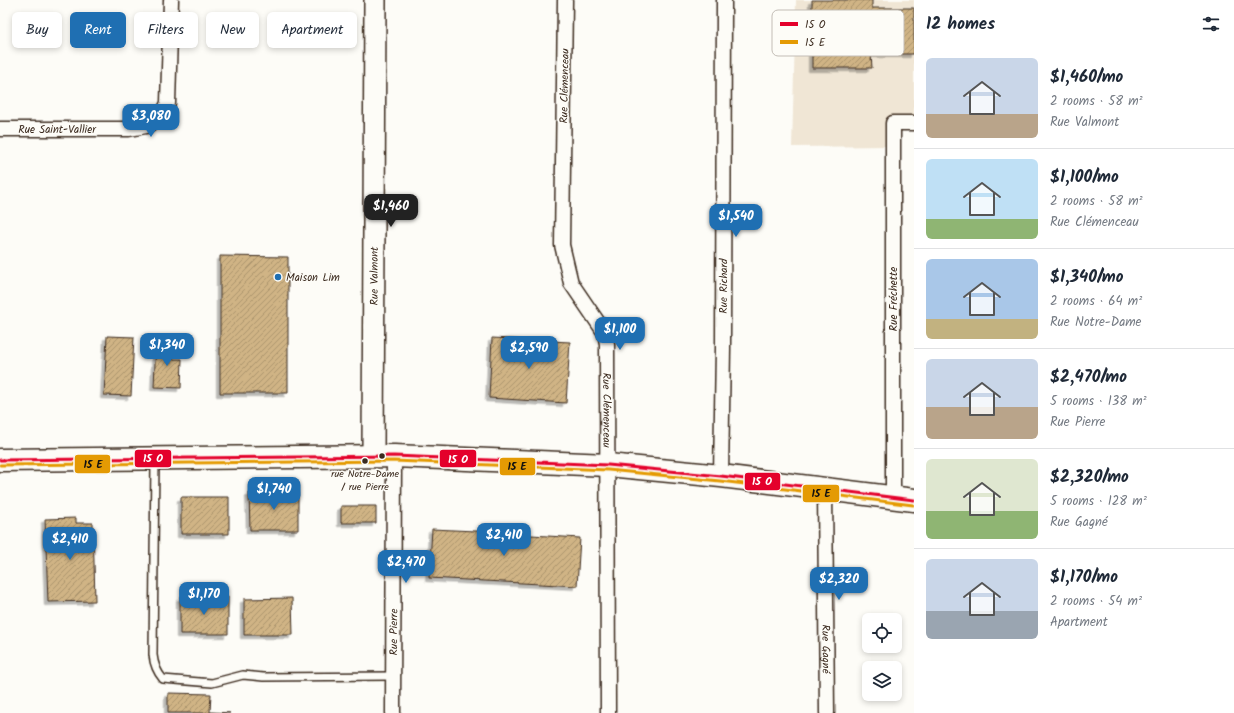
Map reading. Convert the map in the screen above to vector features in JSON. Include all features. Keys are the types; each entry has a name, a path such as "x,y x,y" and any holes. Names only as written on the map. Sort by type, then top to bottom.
{"main road":[{"path":"0,460 383,456 608,465 721,476 904,499"}],"street":[{"name":"Rue Saint-Vallier","path":"0,129 129,129 146,126 162,116 168,103 171,0"},
{"name":"Rue Valmont","path":"375,0 383,456"},
{"name":"Rue Clémenceau","path":"565,0 562,245 571,283 605,333 607,344 608,713"},
{"name":"Rue Richard","path":"721,476 724,0"},
{"name":"Rue Fréchette","path":"904,499 893,123 914,123"},
{"name":"Rue Pierre","path":"383,456 393,676 393,713"},
{"name":"Rue Gagné","path":"825,489 827,713"}],"lane":[{"path":"155,458 153,655 156,669 164,680 212,683 243,675 263,677 393,676"}],"shaded area":[{"path":"796,0 914,0 914,123 893,123 893,146 792,147 794,56 904,56 904,10 796,10"}],"building":[{"path":"812,0 872,0 872,8 914,8 914,54 904,54 904,10 812,10"},
{"path":"812,56 871,56 872,68 812,68"},
{"path":"220,256 288,257 288,393 220,393"},
{"path":"107,336 134,337 131,396 104,395"},
{"path":"492,338 570,342 566,403 489,398"},
{"path":"156,340 172,340 171,359 182,359 181,388 154,387"},
{"path":"249,493 298,493 298,530 250,530"},
{"path":"181,497 229,497 229,534 181,534"},
{"path":"341,506 376,506 376,523 341,523"},
{"path":"76,518 76,523 93,523 95,601 48,602 45,519"},
{"path":"497,528 515,529 515,534 580,538 577,586 429,578 432,529 497,532"},
{"path":"180,597 228,597 228,634 180,634"},
{"path":"292,598 293,635 244,635 244,599"},
{"path":"168,693 211,694 210,712 230,713 168,713"}],"transit line":[{"path":"0,460 394,456 608,465 721,476 914,500"},
{"path":"0,465 394,461 608,470 720,481 913,505"}],"place":[{"name":"Maison Lim","path":"278,277"},
{"name":"rue Notre-Dame / rue Pierre","path":"365,461"}]}
